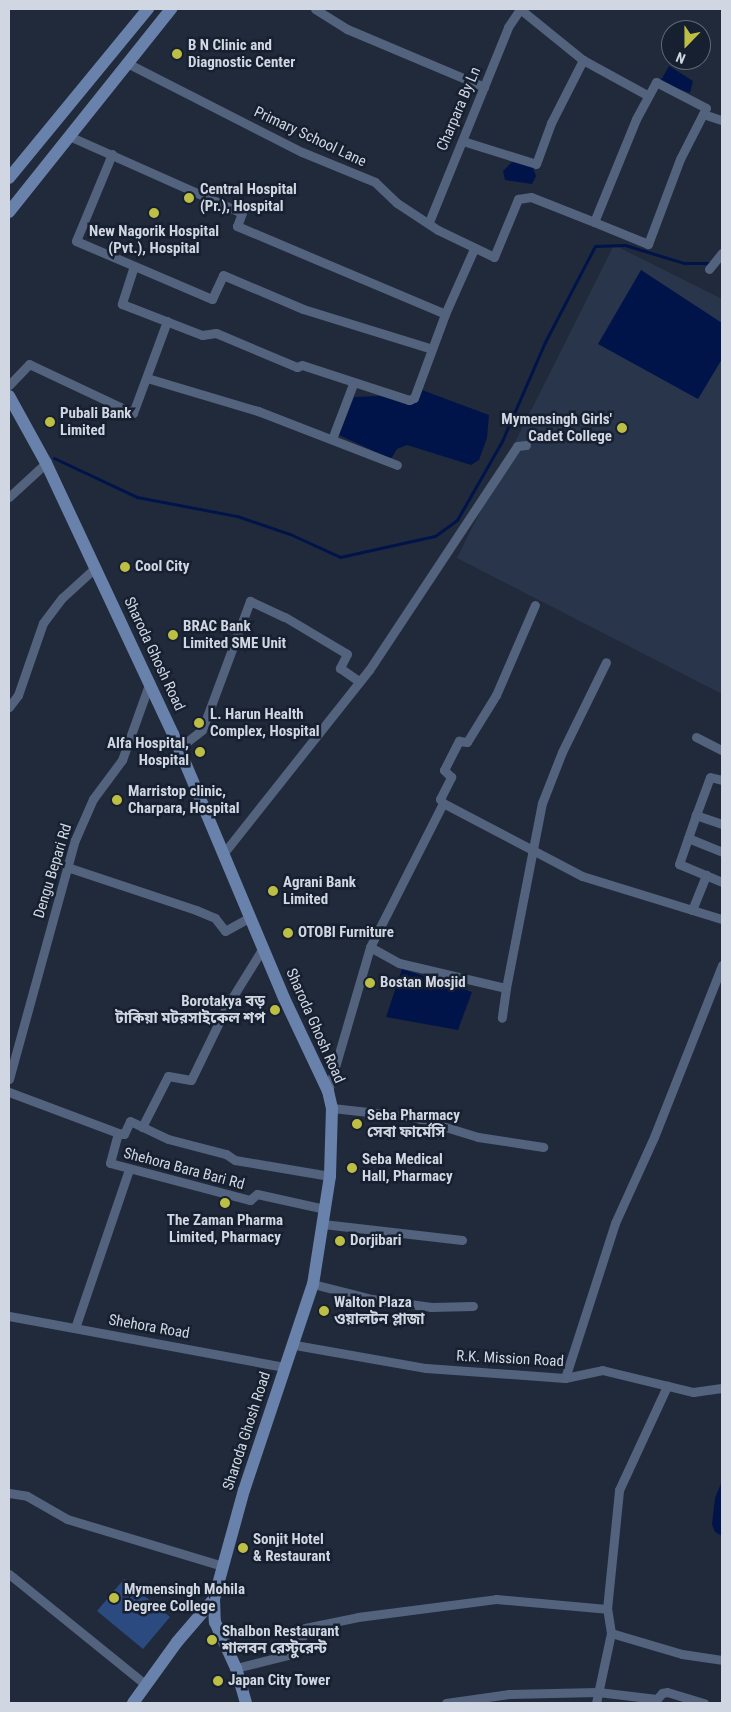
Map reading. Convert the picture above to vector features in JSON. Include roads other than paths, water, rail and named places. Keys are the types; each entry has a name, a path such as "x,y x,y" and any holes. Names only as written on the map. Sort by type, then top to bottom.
{"main road":[{"path":"9,178 148,9"},
{"path":"9,212 171,9"},
{"name":"Sharoda Ghosh Road","path":"9,396 46,463 150,682 263,948 328,1091 332,1108 330,1176 312,1284 295,1346 284,1367 214,1599 215,1622 236,1668 246,1703"},
{"path":"133,1703 214,1599"}],"street":[{"path":"315,9 347,29 484,87"},
{"path":"520,9 584,60 647,95"},
{"name":"Charpara By Ln","path":"428,222 508,27 520,9"},
{"path":"466,142 536,164 551,123 584,60"},
{"name":"Primary School Lane","path":"127,63 302,152 375,182 397,203 474,250"},
{"path":"134,266 122,304 202,335 216,333 297,367 302,365 353,384 409,400 414,398 445,314 474,250 494,257 518,199 531,197 648,244 680,159 706,108 656,82 647,95 594,222"},
{"path":"703,114 722,120"},
{"path":"68,136 242,213 237,226 445,314"},
{"path":"112,154 76,241 212,299 224,274 303,309 432,349"},
{"path":"709,269 722,253"},
{"path":"9,385 29,364 133,414 168,321"},
{"path":"147,378 258,411 398,465"},
{"path":"332,439 353,384"},
{"path":"223,854 360,682 517,446 526,445"},
{"path":"9,497 46,463"},
{"path":"9,706 18,695 43,623 62,598 96,567"},
{"path":"179,748 202,730 250,601 276,612 347,654 340,668 360,682"},
{"path":"535,605 496,695 467,742 458,741 444,770 450,777 440,800 582,876 722,919"},
{"path":"502,1018 531,850 542,804 562,752 606,662"},
{"name":"Dengu Bepari Rd","path":"9,1078 67,867 92,799 122,760 150,682"},
{"path":"696,737 722,750"},
{"path":"722,780 710,777 679,864 722,882"},
{"path":"328,1091 370,948 443,803"},
{"path":"696,815 722,824"},
{"path":"688,838 722,852"},
{"path":"67,867 196,910 215,918 225,931 250,917"},
{"path":"692,910 706,875"},
{"path":"142,1127 168,1076 191,1080 227,1006 263,948"},
{"path":"370,948 399,963 506,988"},
{"path":"565,1378 615,1223 654,1137 722,965"},
{"path":"9,1041 18,1044"},
{"name":"Shehora Bara Bari Rd","path":"9,1092 118,1133 110,1163 250,1200 257,1194 325,1209"},
{"path":"332,1108 413,1117 478,1137 543,1147"},
{"path":"118,1133 124,1134 129,1121 168,1139 226,1154 235,1160 330,1176"},
{"path":"75,1328 129,1169"},
{"path":"323,1224 462,1240"},
{"path":"312,1284 372,1299 431,1307 473,1306"},
{"name":"Shehora Road","path":"9,1316 284,1367"},
{"name":"R.K. Mission Road","path":"295,1346 426,1368 565,1378 602,1370 693,1392 722,1388"},
{"path":"596,1703 611,1633 607,1609 619,1490 667,1386"},
{"path":"9,1493 27,1496 67,1519 223,1566"},
{"path":"9,1574 146,1685"},
{"path":"236,1668 292,1654 298,1650 305,1628 358,1616 496,1599 607,1609"},
{"path":"611,1633 682,1654 722,1660"},
{"path":"446,1703 509,1694 598,1692 658,1699 662,1693 667,1692 704,1703"}],"waterway":[{"path":"54,458 137,497 237,516 290,534 340,557 435,536 457,520 502,441 545,342 595,246 625,245 684,263 711,263"}],"place":[{"name":"B N Clinic and Diagnostic Center","path":"177,54"},
{"name":"Central Hospital (Pr.), Hospital","path":"189,198"},
{"name":"New Nagorik Hospital (Pvt.), Hospital","path":"154,213"},
{"name":"Pubali Bank Limited","path":"50,422"},
{"name":"Mymensingh Girls' Cadet College","path":"622,428"},
{"name":"Cool City","path":"125,567"},
{"name":"BRAC Bank Limited SME Unit","path":"173,635"},
{"name":"L. Harun Health Complex, Hospital","path":"199,723"},
{"name":"Alfa Hospital, Hospital","path":"200,752"},
{"name":"Marristop clinic, Charpara, Hospital","path":"117,800"},
{"name":"Agrani Bank Limited","path":"273,891"},
{"name":"OTOBI Furniture","path":"288,933"},
{"name":"Bostan Mosjid","path":"370,983"},
{"name":"Borotakya বড় টাকিয়া মটরসাইকেল শপ","path":"275,1010"},
{"name":"Seba Pharmacy সেবা ফার্মেসি","path":"357,1124"},
{"name":"Seba Medical Hall, Pharmacy","path":"352,1168"},
{"name":"The Zaman Pharma Limited, Pharmacy","path":"225,1203"},
{"name":"Dorjibari","path":"340,1241"},
{"name":"Walton Plaza ওয়ালটন প্লাজা","path":"324,1311"},
{"name":"Sonjit Hotel & Restaurant","path":"243,1548"},
{"name":"Mymensingh Mohila Degree College","path":"114,1598"},
{"name":"Shalbon Restaurant শালবন রেস্টুরেন্ট","path":"212,1640"},
{"name":"Japan City Tower","path":"218,1681"}]}
